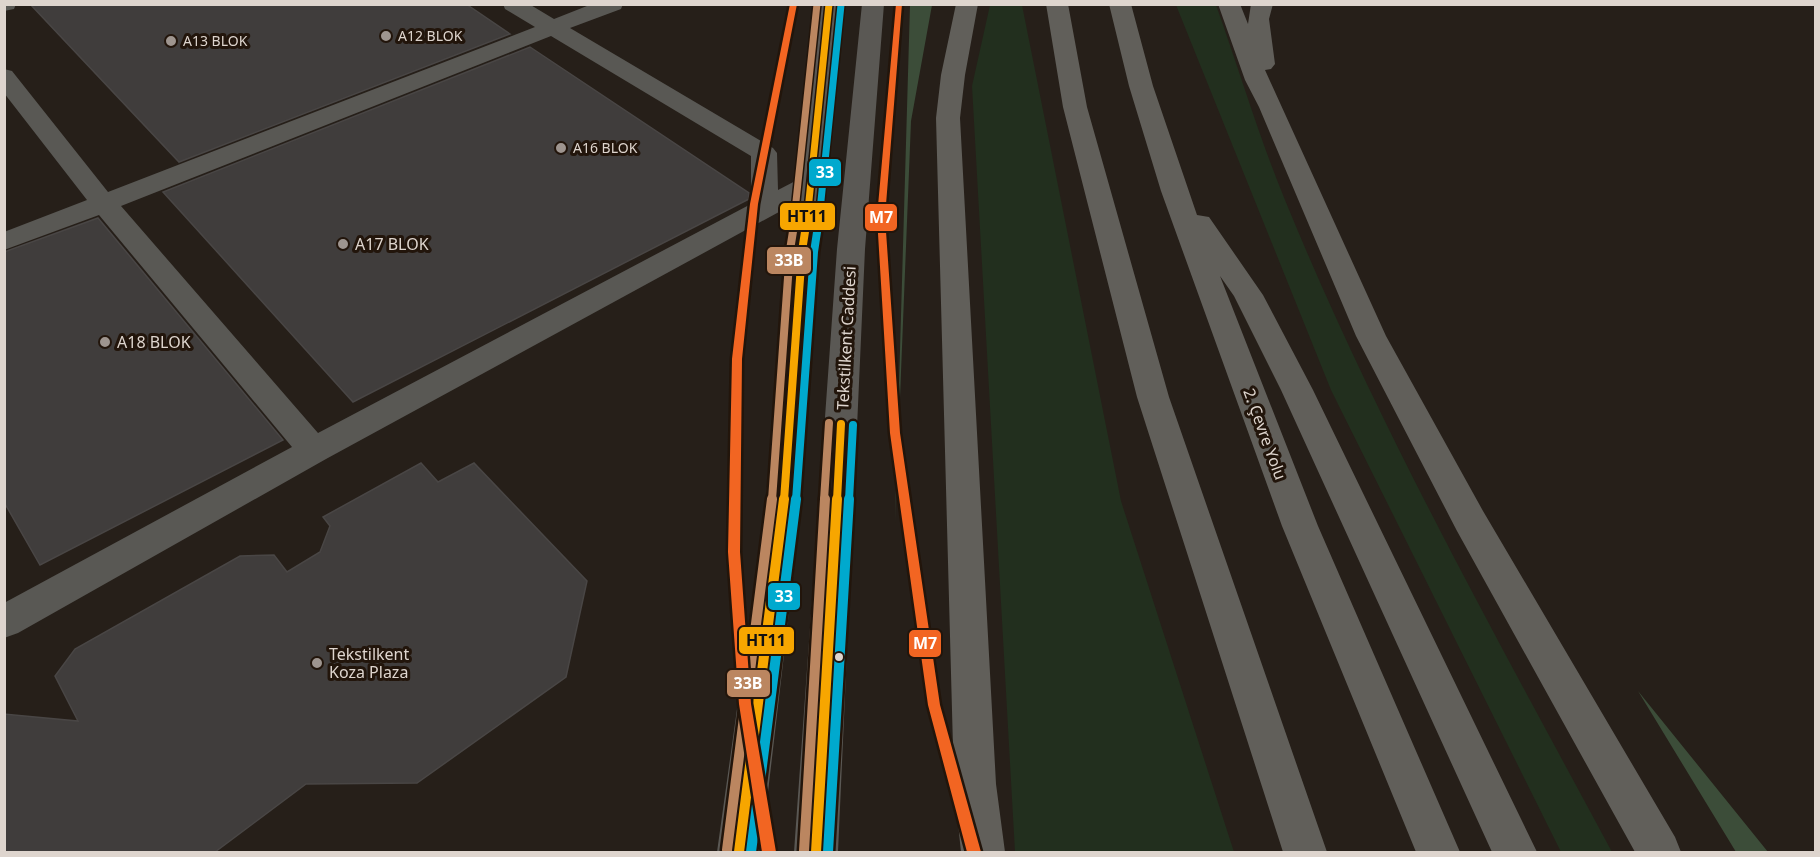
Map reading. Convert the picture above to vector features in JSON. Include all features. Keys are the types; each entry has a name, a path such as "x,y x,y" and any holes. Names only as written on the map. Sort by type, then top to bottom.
{"highway":[{"path":"967,4 953,75 948,118 975,784 983,852"},
{"path":"1057,4 1075,107 1153,398 1305,852"},
{"name":"2. Çevre Yolu","path":"1120,4 1173,191 1300,526 1438,852"},
{"path":"1229,4 1257,80 1271,107 1371,336 1470,521 1659,852"},
{"path":"1262,4 1258,19 1260,46 1271,107"},
{"path":"1173,191 1248,295 1297,390 1408,632 1515,852"}],"main road":[{"path":"736,848 783,509 802,251 812,183 829,4"},
{"name":"Tekstilkent Caddesi","path":"816,852 851,249 873,4"}],"street":[{"path":"513,4 543,24 764,153 765,208"},
{"path":"543,24 568,4"},
{"path":"4,218 97,194 543,24 613,4"},
{"path":"4,76 97,194 314,450"},
{"path":"4,622 314,450 812,183"},
{"path":"4,242 97,194"}],"green space":[{"path":"910,5 932,5 911,121 895,523"},
{"path":"990,5 1022,5 1121,501 1234,852 1015,852 972,86"},
{"path":"1176,5 1216,5 1285,200 1359,367 1482,611 1612,852 1561,852 1331,390"},
{"path":"1638,691 1768,852 1736,852"}],"building":[{"path":"30,4 466,4 510,34 179,162"},
{"path":"530,47 749,193 749,199 353,402 163,192"},
{"name":"A18 BLOK","path":"98,218 283,440 40,565 4,502 4,252"},
{"name":"Tekstilkent Koza Plaza","path":"421,463 438,482 474,463 587,581 566,677 417,783 306,784 215,852 4,852 4,714 78,721 55,676 75,649 240,556 274,555 287,572 320,552 330,526 323,517"}],"transit line":[{"name":"M7","path":"769,852 745,704 734,552 737,359 754,204 794,4"},
{"name":"33B","path":"727,850 771,508 790,250 800,182 817,4"},
{"name":"HT11","path":"739,852 783,509 802,251 812,183 829,4"},
{"name":"M7","path":"899,4 881,217 895,433 934,705 974,852"},
{"name":"33","path":"751,852 795,511 814,252 824,184 841,5"},
{"name":"33B","path":"804,851 829,423"},
{"name":"HT11","path":"816,852 841,424"},
{"name":"33","path":"828,852 853,425"}],"place":[{"name":"A12 BLOK","path":"386,36"},
{"name":"A13 BLOK","path":"171,41"},
{"name":"A16 BLOK","path":"561,148"},
{"name":"A17 BLOK","path":"343,244"},
{"name":"A18 BLOK","path":"105,342"},
{"name":"Tekstilkent Koza Plaza","path":"317,663"}]}
